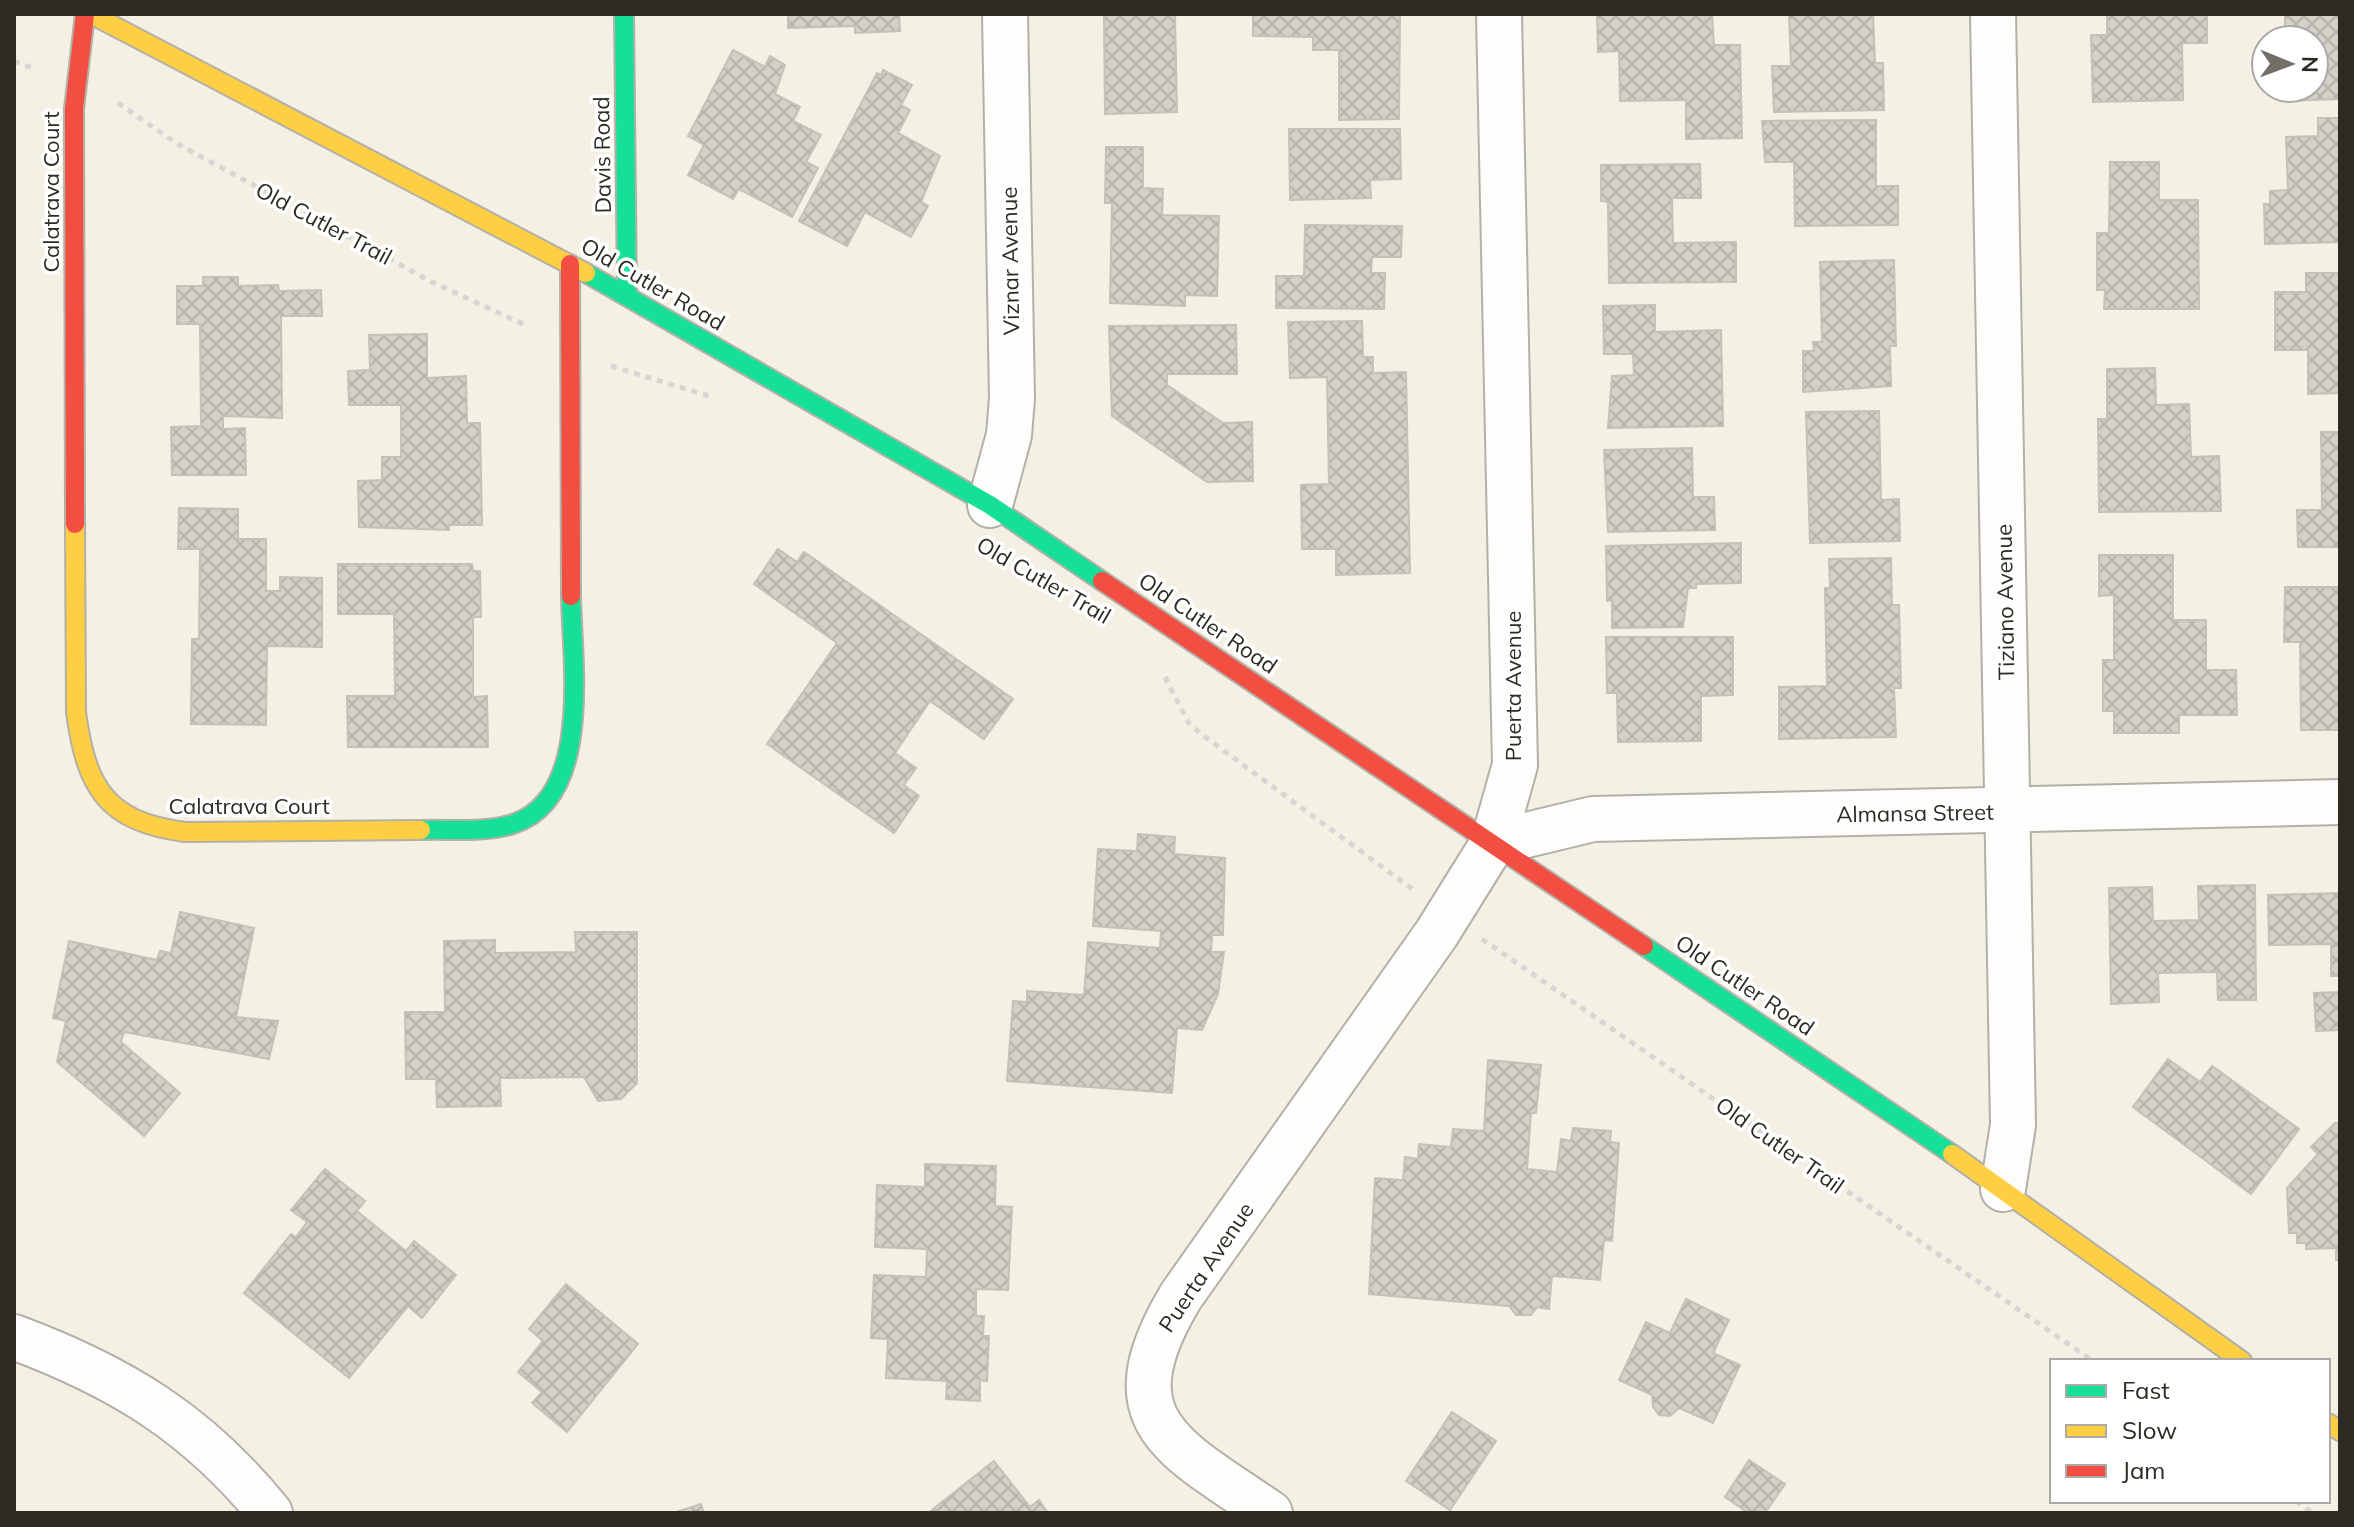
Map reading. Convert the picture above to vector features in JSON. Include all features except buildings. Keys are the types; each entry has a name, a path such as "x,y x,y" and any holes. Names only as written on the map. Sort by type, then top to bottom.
{"main road":[{"name":"Calatrava Court","path":"85,14 74,109 76,712 82,760 90,780 103,798 129,822 144,828 185,832 478,829 513,825 544,808 554,797 569,759 572,711 570,264"},
{"name":"Old Cutler Road","path":"91,14 570,264 990,505 2003,1189 2239,1359"},
{"name":"Davis Road","path":"624,14 627,296"}],"street":[{"name":"Viznar Avenue","path":"990,505 1009,435 1012,398 1005,14"},
{"name":"Puerta Avenue","path":"1270,1513 1177,1447 1150,1412 1146,1395 1151,1356 1181,1296 1437,933 1493,843 1515,765 1499,14"},
{"name":"Tiziano Avenue","path":"1993,14 2013,1125 2003,1189"},
{"name":"Almansa Street","path":"1493,843 1593,819 2340,802"},
{"path":"14,1337 75,1361 155,1404 208,1445 270,1513"}],"path":[{"name":"Old Cutler Trail","path":"106,95 176,143 217,166 432,282 538,331"},
{"path":"603,363 719,399"},
{"path":"1160,667 1188,722 1201,734 1429,901"},
{"name":"Old Cutler Trail","path":"1480,937 2090,1359"}],"traffic: fast":[{"path":"624,14 627,296"},
{"path":"586,273 990,505 1102,581"},
{"path":"421,830 479,830 513,824 539,809 556,787 567,758 572,725 571,596"},
{"path":"1644,946 1952,1154"}],"traffic: slow":[{"path":"91,14 586,273"},
{"path":"75,524 76,712 86,761 94,780 118,809 136,820 185,832 421,830"},
{"path":"1952,1154 2239,1359"},
{"path":"2330,1424 2340,1431"}],"traffic: jam":[{"path":"75,524 74,109 85,14"},
{"path":"570,264 571,596"},
{"path":"1102,581 1644,946"}]}
